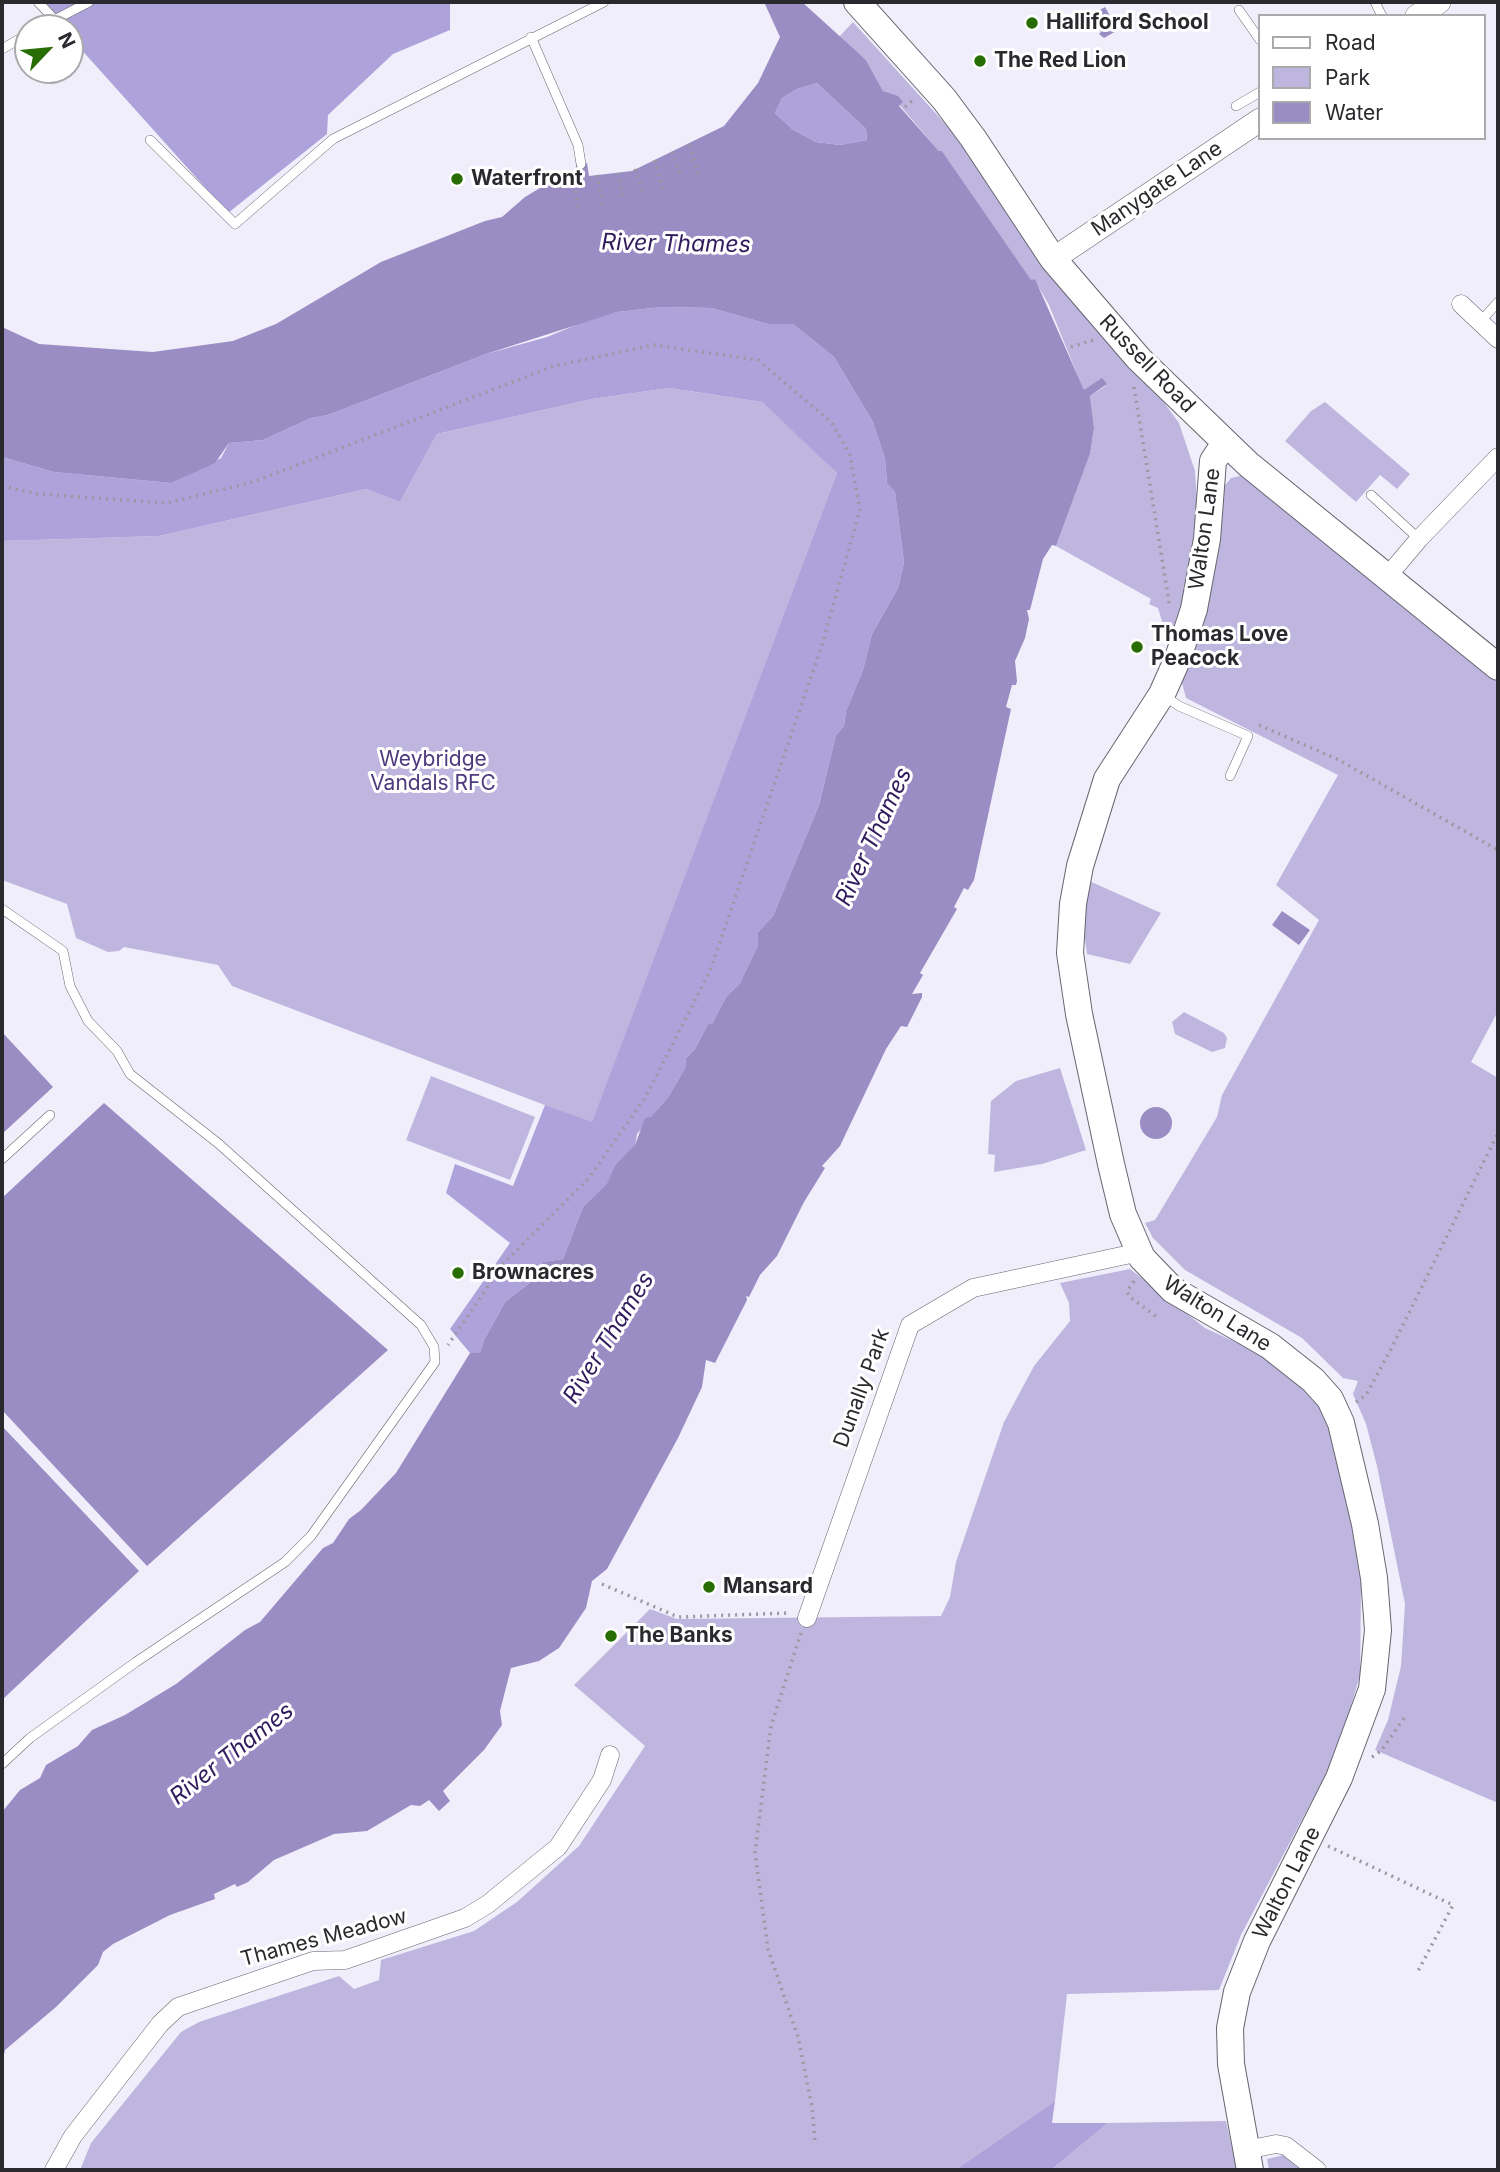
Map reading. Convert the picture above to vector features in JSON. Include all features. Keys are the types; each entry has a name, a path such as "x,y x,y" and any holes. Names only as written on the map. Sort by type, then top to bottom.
{"main road":[{"name":"Russell Road","path":"858,2 944,99 1053,259 1113,332 1225,443 1386,578 1498,667"},
{"name":"Walton Lane","path":"1225,443 1213,461 1207,539 1194,610 1178,658 1162,694 1107,779 1080,866 1073,904 1070,953 1079,1014 1123,1214 1144,1259 1173,1290 1270,1346 1313,1380 1329,1399 1341,1423 1365,1524 1374,1578 1378,1630 1372,1689 1354,1742 1311,1837 1257,1941 1237,1992 1230,2028 1231,2064 1248,2160"}],"street":[{"path":"1420,14 1440,2"},
{"name":"Manygate Lane","path":"1053,259 1258,121"},
{"path":"1461,304 1498,339"},
{"path":"1386,578 1419,539 1498,457"},
{"name":"Dunally Park","path":"807,1615 910,1325 972,1288 1144,1259"},
{"name":"Thames Meadow","path":"54,2170 73,2136 160,2024 178,2007 313,1961 345,1960 465,1918 488,1904 558,1847 601,1780 610,1755"},
{"path":"1248,2160 1276,2144 1286,2146 1317,2170"}],"lane":[{"path":"64,14 89,2"},
{"path":"150,140 235,224 333,139 604,2"},
{"path":"1239,10 1258,37"},
{"path":"531,37 578,145 581,164"},
{"path":"1236,106 1258,96"},
{"path":"1480,322 1498,302"},
{"path":"1371,495 1419,539"},
{"path":"1162,694 1179,706 1248,736 1230,775"},
{"path":"2,909 63,951 70,986 88,1021 117,1051 130,1074 219,1144 421,1325 433,1347 435,1362 311,1536 285,1562 125,1670 30,1738 2,1763"},
{"path":"2,1159 50,1115"}],"path":[{"path":"690,145 698,175"},
{"path":"673,152 682,178"},
{"path":"655,160 663,190"},
{"path":"635,169 643,195"},
{"path":"618,173 623,200"},
{"path":"572,175 579,209"},
{"path":"597,175 603,208"},
{"path":"1071,347 1093,340"},
{"path":"2,486 38,494 166,503 253,482 554,366 654,345 758,360 832,423 850,455 860,510 822,645 710,971 646,1096 589,1178 504,1263 435,1362"},
{"path":"1133,381 1172,618"},
{"path":"1237,732 1264,726 1339,760 1498,850"},
{"path":"1348,1408 1366,1395 1498,1133"},
{"path":"1144,1259 1127,1291 1158,1318"},
{"path":"602,1584 678,1616 807,1615 771,1726 755,1853 768,1949 797,2037 812,2107 815,2141"},
{"path":"1362,1763 1381,1751 1404,1718"},
{"path":"1311,1837 1453,1905 1418,1971"}],"green space":[{"path":"853,22 958,138 1052,279 1155,390 1179,423 1195,471 1199,533 1188,589 1168,641 1158,608 1149,604 1151,599 1056,546 1090,454 1094,428 1090,396 1107,385 1084,391 1049,305 1034,279 1031,281 942,151 939,151 891,95 883,91 866,60 839,37"},
{"name":"Weybridge Vandals RFC","path":"669,388 762,402 817,453 825,456 824,460 837,473 592,1123 232,986 218,965 124,947 119,951 108,952 76,938 67,904 2,880 2,541 159,536 366,489 400,502 437,434 592,399"},
{"path":"1325,402 1410,474 1397,489 1380,475 1356,502 1285,441 1311,411"},
{"path":"1244,475 1498,680 1498,1011 1471,1062 1498,1078 1498,1803 1375,1750 1388,1720 1401,1666 1405,1604 1377,1466 1366,1424 1353,1394 1358,1381 1343,1378 1302,1338 1185,1270 1153,1238 1145,1223 1155,1220 1217,1117 1222,1095 1319,920 1276,885 1338,775 1186,698 1180,675 1222,489 1231,478"},
{"path":"1087,880 1161,913 1130,964 1087,954 1084,932"},
{"path":"1184,1012 1224,1033 1227,1038 1225,1048 1212,1052 1175,1034 1172,1022"},
{"path":"1060,1068 1086,1150 1042,1164 994,1172 995,1155 988,1154 991,1101 1016,1081"},
{"path":"431,1076 535,1117 510,1180 406,1140"},
{"path":"1130,1269 1205,1328 1268,1357 1319,1403 1341,1456 1361,1583 1360,1675 1347,1720 1327,1772 1241,1935 1219,1990 1067,1994 1055,2101 955,2170 80,2170 91,2143 181,2032 199,2022 339,1976 354,1989 379,1980 381,1960 474,1931 517,1902 579,1846 645,1746 574,1685 650,1609 677,1619 941,1616 950,1597 956,1562 1004,1422 1034,1366 1070,1321 1069,1303 1060,1283"},
{"path":"1226,2121 1237,2170 1051,2170 1108,2123"},
{"path":"1284,2155 1306,2170 1269,2170 1267,2159"}],"shaded area":[{"path":"38,2 450,2 450,30 393,54 328,115 327,134 228,213 84,53 84,14 49,14"},
{"path":"817,83 866,129 867,140 840,145 816,142 792,129 775,113 782,98 797,89"},
{"path":"662,307 712,308 768,324 793,324 834,357 873,422 885,459 887,483 895,492 904,563 898,588 872,634 863,670 846,711 844,726 836,735 819,805 773,916 758,932 758,945 740,983 726,997 712,1024 708,1024 695,1049 686,1058 685,1068 669,1096 637,1134 635,1146 615,1165 608,1184 583,1207 563,1259 543,1262 536,1278 505,1302 484,1340 480,1353 470,1353 450,1329 510,1243 446,1193 455,1164 513,1186 545,1105 592,1122 837,473 762,402 669,388 592,399 437,434 400,502 366,489 159,536 2,541 2,457 54,472 171,483 221,458 229,443 263,440 311,418 328,415 486,354 547,337 588,320 617,312"},
{"path":"1055,2101 1052,2123 1108,2123 1051,2170 955,2170"}],"water":[{"name":"River Thames","path":"764,2 802,2 866,60 883,91 898,96 903,102 899,106 939,151 942,151 1031,280 1035,279 1084,390 1102,378 1107,384 1090,396 1094,428 1090,454 1056,546 1052,545 1043,559 1030,610 1027,610 1029,619 1025,638 1015,661 1017,681 1016,685 1012,685 1006,707 1011,709 974,880 968,890 964,888 954,907 957,909 920,973 923,975 912,994 922,993 922,997 907,1027 901,1026 886,1049 840,1146 822,1166 825,1168 804,1202 777,1256 760,1275 749,1297 746,1296 747,1300 715,1363 706,1360 702,1387 678,1438 607,1569 592,1581 586,1608 559,1648 539,1661 511,1668 500,1711 502,1725 484,1750 443,1791 450,1801 439,1811 429,1800 420,1806 411,1805 367,1831 334,1834 274,1860 248,1882 237,1887 235,1884 214,1894 215,1899 170,1915 113,1944 103,1952 98,1965 56,2007 5,2050 2,2064 2,1812 20,1790 40,1778 46,1765 78,1746 92,1730 125,1715 176,1684 245,1630 260,1622 323,1548 333,1543 349,1519 396,1473 470,1353 480,1353 484,1340 505,1302 536,1278 543,1262 563,1259 583,1207 607,1184 615,1165 635,1145 645,1118 651,1117 669,1096 685,1068 686,1058 695,1049 708,1024 712,1024 726,997 740,983 758,945 758,932 773,916 819,805 836,735 844,726 846,711 863,670 872,634 898,588 904,563 895,492 887,483 885,459 873,422 834,357 793,324 768,324 712,308 662,307 617,312 486,354 328,415 311,418 263,440 229,443 215,463 171,483 54,472 2,457 2,327 39,344 153,352 233,341 276,324 381,262 485,221 502,217 525,197 560,176 575,174 576,165 587,163 589,176 632,171 724,126 758,83 780,37","holes":["817,83 866,129 867,140 840,145 816,142 792,129 775,113 782,98 797,89"]},
{"path":"1105,7 1118,30 1104,38 1099,34 1101,32 1091,15"},
{"path":"1282,911 1310,930 1299,945 1272,925"},
{"path":"2,1032 53,1087 2,1134"},
{"path":"104,1103 388,1350 147,1566 2,1410 2,1198"},
{"path":"1156,1107 1167,1112 1172,1123 1167,1134 1156,1139 1145,1134 1140,1123 1145,1112"},
{"path":"2,1426 139,1571 2,1700"}],"place":[{"name":"Halliford School","path":"1032,23"},
{"name":"The Red Lion","path":"980,61"},
{"name":"Waterfront","path":"457,179"},
{"name":"Thomas Love Peacock","path":"1137,647"},
{"name":"Brownacres","path":"458,1273"},
{"name":"Mansard","path":"709,1587"},
{"name":"The Banks","path":"611,1636"}]}
